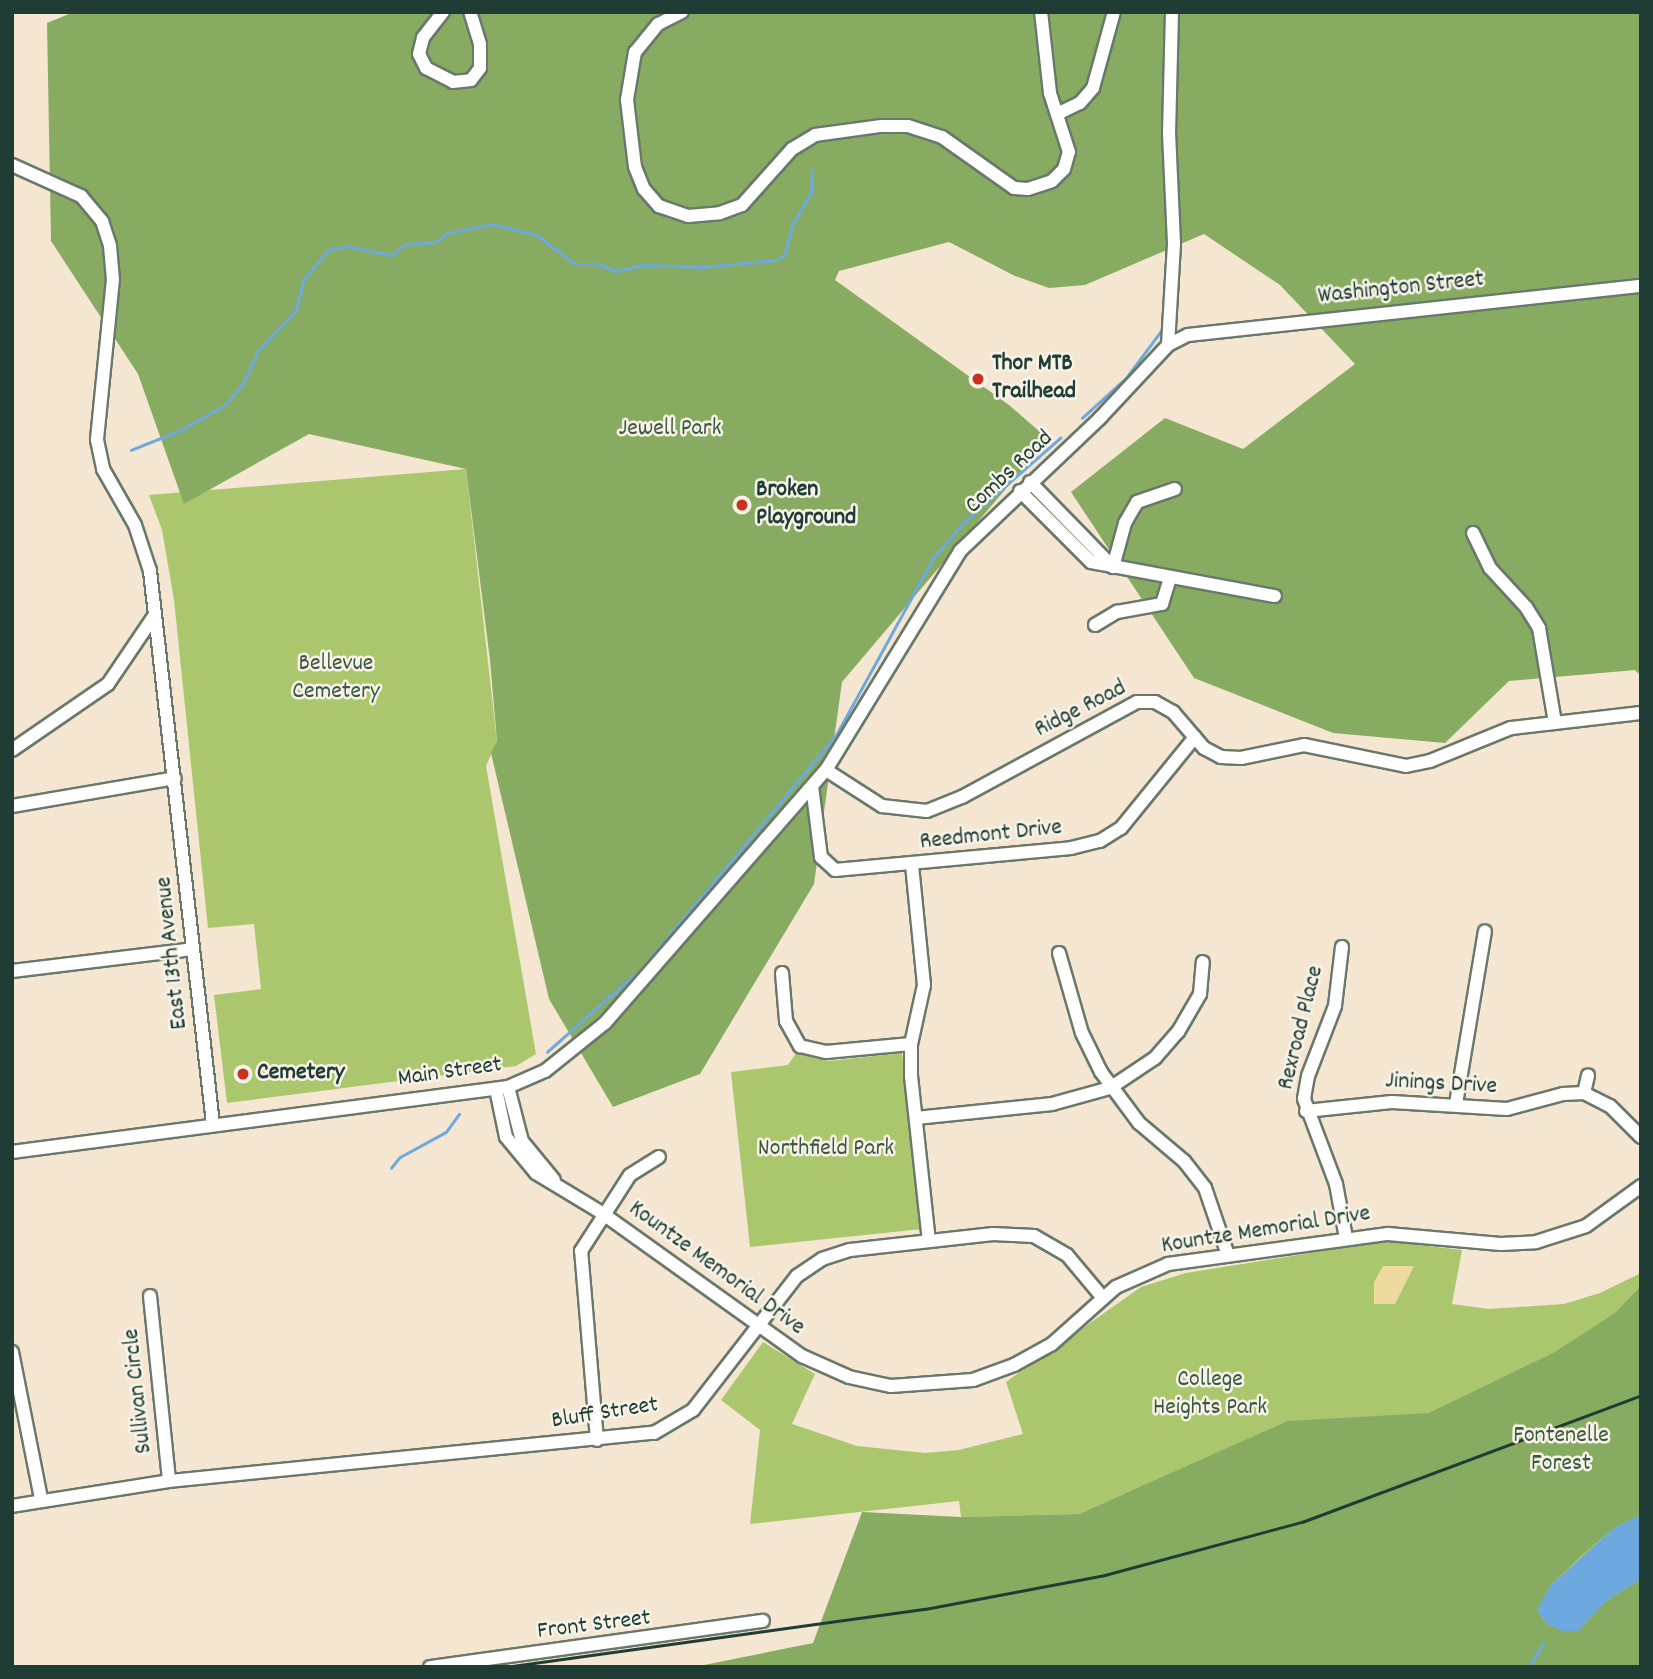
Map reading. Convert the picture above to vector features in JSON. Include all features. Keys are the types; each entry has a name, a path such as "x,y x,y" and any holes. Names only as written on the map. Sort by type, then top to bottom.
{"street":[{"path":"443,12 423,38 419,54 426,68 453,82 471,79 480,68 480,44 470,12"},
{"path":"682,12 658,24 635,52 627,100 639,179 650,198 677,215 720,213 742,205 792,149 815,135 881,126 931,132 962,149 1005,184 1036,187 1059,175 1068,160 1068,143 1048,83 1041,12"},
{"path":"1057,114 1080,103 1093,88 1114,12"},
{"path":"1168,345 1174,243 1169,134 1172,12"},
{"name":"East 13th Avenue","path":"12,165 81,196 106,230 113,279 97,440 109,483 143,545 176,778 213,1124"},
{"name":"Washington Street","path":"1168,345 1188,335 1641,286"},
{"name":"Combs Road","path":"812,786 826,770 946,569 1025,486 1119,400 1168,345"},
{"path":"1025,486 1079,555 1113,567 1275,596"},
{"path":"1113,567 1125,523 1137,502 1175,489"},
{"path":"1473,533 1490,568 1526,607 1539,628 1555,723"},
{"path":"1095,625 1117,612 1162,604 1170,578"},
{"path":"12,750 108,684 154,616"},
{"name":"Ridge Road","path":"826,770 882,806 927,811 950,803 1137,702 1165,706 1195,737 1221,757 1241,758 1304,744 1406,766 1430,761 1498,731 1641,713"},
{"name":"Reedmont Drive","path":"812,786 824,863 848,871 1100,841 1130,820 1195,737"},
{"path":"12,806 176,778"},
{"name":"Main Street","path":"12,1152 502,1088 559,1061 612,1017 812,786"},
{"path":"912,865 924,985 911,1044 929,1241"},
{"path":"1456,1104 1485,931"},
{"name":"Rexroad Place","path":"1342,947 1335,1006 1305,1088 1306,1111 1336,1184 1346,1238"},
{"path":"12,971 193,949"},
{"path":"1059,953 1082,1033 1110,1088 1139,1123 1200,1181 1228,1255"},
{"path":"916,1118 1052,1104 1110,1088 1155,1058 1178,1032 1200,995 1203,962"},
{"path":"782,973 786,1021 800,1046 817,1052 911,1044"},
{"path":"1588,1075 1584,1093 1610,1106 1641,1137"},
{"name":"Kountze Memorial Drive","path":"502,1088 513,1150 536,1173 601,1213 802,1356 849,1377 891,1386 940,1385 985,1377 1026,1360 1063,1335 1103,1298 1157,1267 1346,1238 1413,1233 1501,1244 1546,1240 1597,1220 1641,1186"},
{"name":"Jinings Drive","path":"1306,1111 1392,1101 1507,1109 1584,1093"},
{"path":"597,1440 579,1265 584,1241 630,1175 659,1157"},
{"name":"Bluff Street","path":"12,1506 41,1499 169,1481 654,1433 681,1420 705,1396 797,1276 822,1259 850,1250 929,1241 1034,1236 1067,1255 1103,1298"},
{"name":"Sullivan Circle","path":"150,1296 169,1481"},
{"path":"12,1352 41,1499"},
{"name":"Front Street","path":"430,1667 762,1621"}],"green space":[{"name":"Jewell Park","path":"74,12 1641,12 1641,676 1635,670 1509,681 1445,743 1333,733 1194,678 1071,492 1165,418 1243,449 1355,364 1280,285 1204,234 1085,285 1049,288 1015,276 949,242 839,271 835,280 1009,405 1048,439 842,682 814,884 700,1074 613,1107 549,999 491,753 497,741 490,660 466,469 309,434 184,504 138,374 51,241 47,23"},
{"name":"Bellevue Cemetery","path":"466,469 497,741 486,766 536,1054 516,1066 227,1103 214,995 261,989 254,924 208,928 174,600 162,530 149,495"},
{"name":"Northfield Park","path":"797,1052 829,1061 902,1053 922,1229 750,1247 731,1072 788,1065"},
{"name":"College Heights Park","path":"1385,1241 1462,1250 1452,1304 1489,1309 1564,1304 1600,1293 1641,1273 1641,1667 1124,1494 1079,1514 961,1517 959,1501 750,1524 760,1430 721,1400 763,1342 815,1374 792,1424 857,1446 925,1453 959,1450 1023,1434 1006,1382 1141,1287 1186,1273"},
{"name":"Fontenelle Forest","path":"1641,1286 1641,1515 1615,1527 1581,1556 1550,1586 1537,1610 1546,1623 1562,1631 1578,1631 1605,1602 1641,1579 1641,1667 694,1667 813,1643 862,1512 961,1517 1079,1514 1288,1421 1429,1413 1555,1352 1615,1313"}],"sand":[{"path":"1383,1266 1414,1266 1395,1304 1374,1304 1374,1282"}],"water":[{"path":"1641,1515 1641,1579 1605,1602 1578,1631 1562,1631 1546,1623 1537,1610 1550,1586 1615,1527"}],"waterway":[{"path":"131,450 181,430 226,404 243,384 258,351 296,310 304,279 328,250 348,246 391,255 407,244 436,242 447,233 492,224 537,235 575,264 597,264 617,271 643,265 703,267 777,260 784,255 793,223 811,193 812,171"},
{"path":"1082,418 1126,378 1161,331"},
{"path":"647,962 836,735 934,557 964,522 1060,438"},
{"path":"547,1052 635,974"},
{"path":"391,1168 400,1157 446,1132 459,1114"},
{"path":"1529,1667 1543,1644"}],"railway":[{"path":"505,1667 925,1609 1105,1575 1302,1522 1641,1395"}],"place":[{"name":"Thor MTB Trailhead","path":"978,379"},
{"name":"Broken Playground","path":"742,505"},
{"name":"Cemetery","path":"243,1074"}]}
